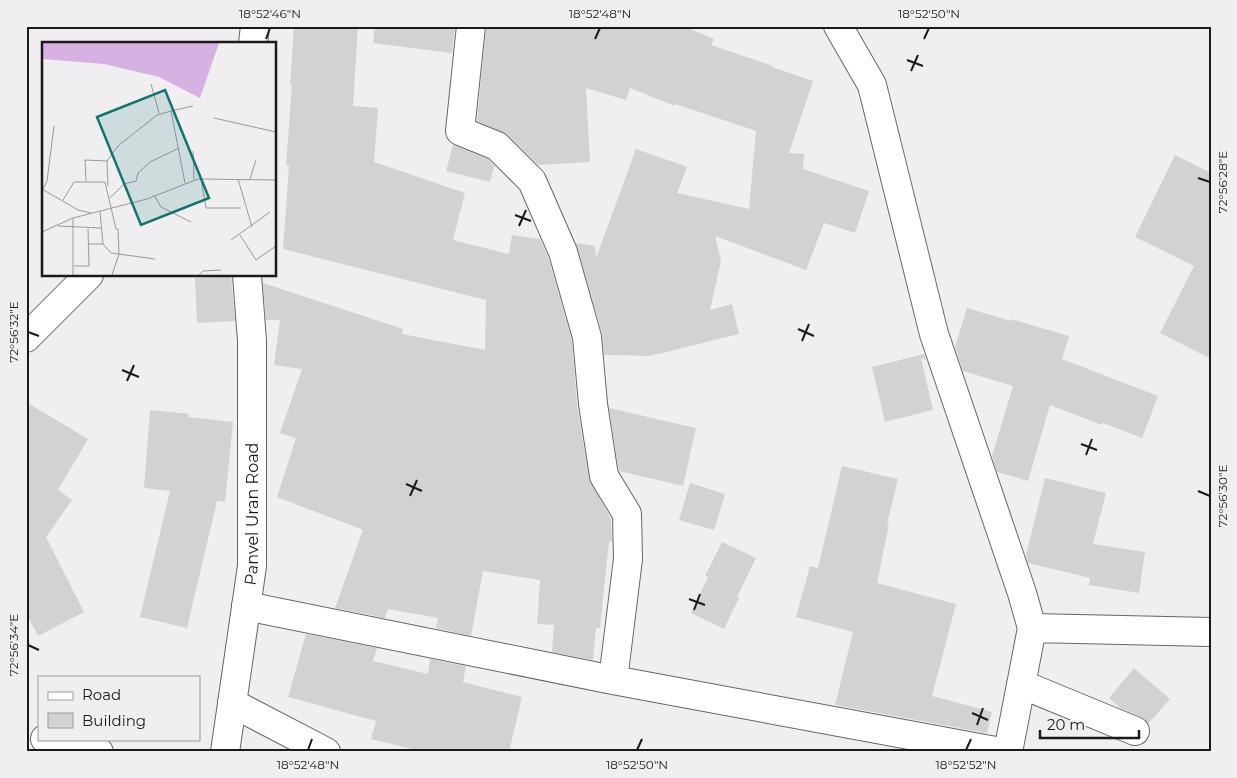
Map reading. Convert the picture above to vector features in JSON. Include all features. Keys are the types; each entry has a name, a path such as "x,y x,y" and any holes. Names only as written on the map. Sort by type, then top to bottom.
{"street":[{"path":"253,42 255,26"},
{"path":"471,26 460,131 497,146 532,181 563,252 587,336 593,404 604,476 627,514 628,559 614,680"},
{"path":"838,26 872,85 934,334 1022,593 1032,628 1008,752"},
{"path":"26,338 87,276"},
{"name":"Panvel Uran Road","path":"225,752 252,566 252,341 247,276"},
{"path":"246,606 614,680 1001,752"},
{"path":"1032,628 1211,632"},
{"path":"1021,684 1135,731"},
{"path":"232,702 326,752"},
{"path":"49,740 99,752"}],"building":[{"path":"294,26 358,26 353,106 378,108 374,162 465,193 453,240 509,254 512,235 540,239 548,257 572,340 577,405 589,478 611,519 612,542 609,541 600,628 596,628 593,660 552,652 554,625 537,624 540,580 483,571 471,636 436,628 438,618 388,609 385,618 335,608 363,530 277,497 296,438 280,433 302,369 274,365 280,320 266,320 263,283 403,329 402,334 485,350 486,300 283,249 289,165 286,165"},
{"path":"375,26 455,26 452,53 373,43"},
{"path":"486,26 683,26 714,39 711,45 813,81 789,153 804,154 803,169 869,191 855,233 824,223 806,270 715,236 721,261 710,310 732,304 739,334 650,356 604,355 602,333 576,243 595,246 596,258 636,149 687,167 677,193 749,209 756,131 675,104 675,106 630,88 626,100 586,88 590,162 538,165 508,135 477,121"},
{"path":"453,145 488,159 496,167 494,167 490,182 446,171"},
{"path":"1175,155 1211,173 1211,359 1160,333 1194,266 1135,237"},
{"path":"231,276 235,321 197,323 195,278"},
{"path":"967,308 1069,336 1062,359 1158,396 1142,438 1050,405 1028,481 997,472 992,456 1013,386 963,371 955,347"},
{"path":"924,354 926,360 921,358 933,410 885,422 872,367"},
{"path":"26,402 88,439 58,490 72,500 46,537 84,612 38,636 26,613"},
{"path":"609,408 696,428 683,486 619,471"},
{"path":"150,410 189,414 188,417 233,422 225,502 217,501 187,628 140,617 170,491 144,488"},
{"path":"842,466 898,479 887,524 889,524 877,583 956,604 932,696 992,712 987,733 835,705 853,632 796,617 810,566 818,568"},
{"path":"1045,478 1106,493 1093,544 1145,552 1139,593 1089,585 1090,578 1028,563 1026,555"},
{"path":"690,483 725,494 714,530 679,520"},
{"path":"722,542 756,558 724,629 691,613 708,577 705,576"},
{"path":"306,634 377,648 373,661 428,674 430,659 466,666 463,682 522,697 509,752 425,752 371,739 376,721 288,697"},
{"path":"1134,668 1170,699 1148,724 1141,717 1120,708 1109,698"}]}
